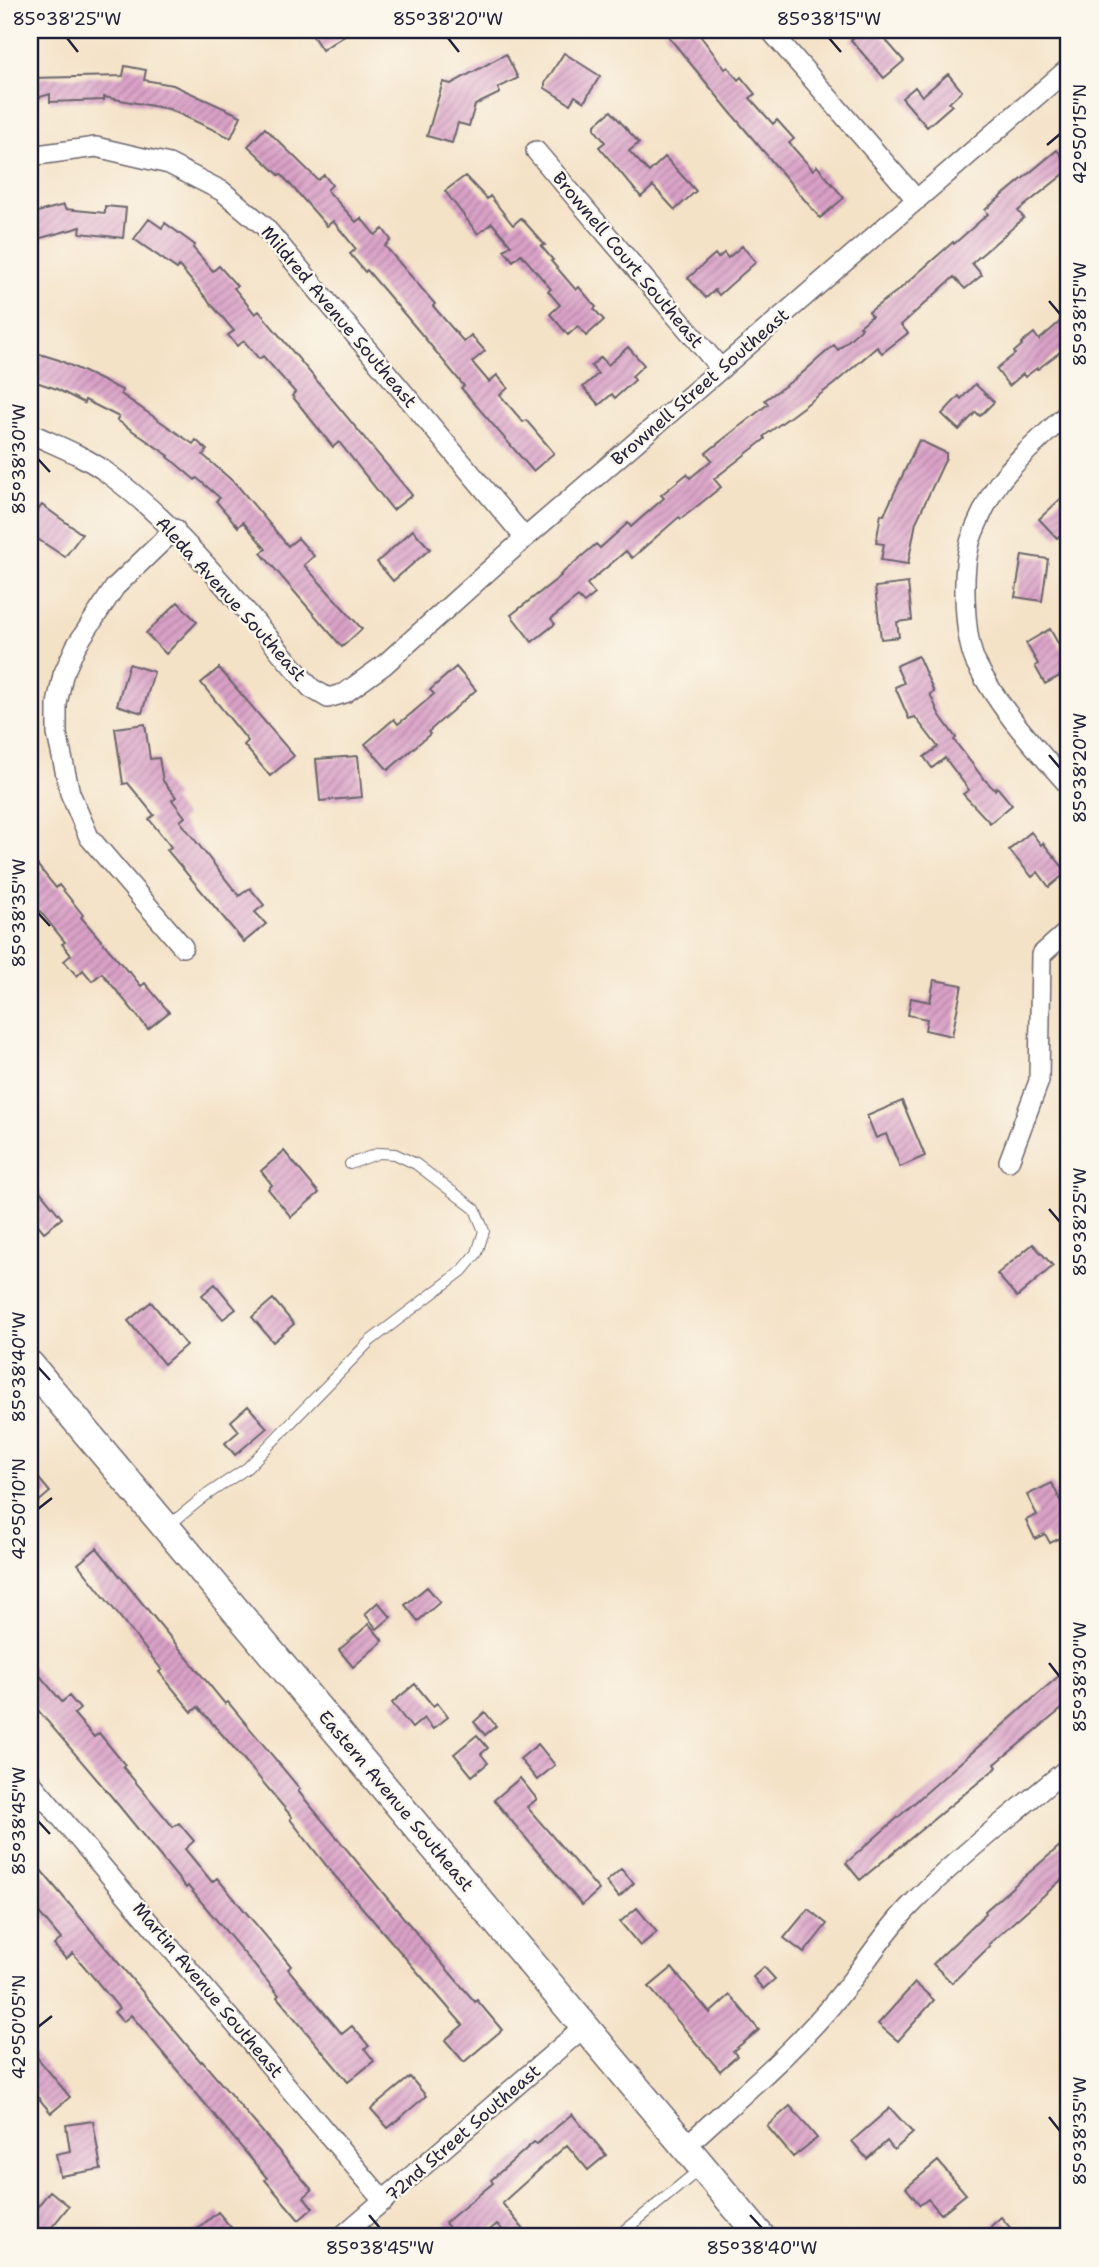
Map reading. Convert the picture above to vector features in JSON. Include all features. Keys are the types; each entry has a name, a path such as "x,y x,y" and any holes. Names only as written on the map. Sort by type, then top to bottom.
{"street":[{"path":"771,30 916,200"},
{"name":"Brownell Street Southeast","path":"328,698 345,693 384,665 525,538 1069,68"},
{"name":"Mildred Avenue Southeast","path":"30,156 96,147 131,153 169,164 222,191 264,226 525,538"},
{"name":"Brownell Court Southeast","path":"536,151 721,369"},
{"path":"1069,412 996,486 969,545 965,576 967,622 975,660 997,700 1069,786"},
{"name":"Aleda Avenue Southeast","path":"30,433 105,471 175,530 311,688 328,698"},
{"path":"175,530 115,587 82,635 63,675 57,704 57,734 70,793 89,837 183,947"},
{"path":"1009,1161 1039,1081 1041,955 1069,930"},
{"name":"Eastern Avenue Southeast","path":"30,1365 761,2237"},
{"path":"693,2157 841,1995 880,1939 910,1906 1069,1768"},
{"name":"Martin Avenue Southeast","path":"30,1781 384,2201"},
{"name":"72nd Street Southeast","path":"341,2237 584,2027"}],"lane":[{"path":"165,1528 205,1496 247,1468 362,1349 462,1271 477,1253 484,1231 475,1209 415,1164 396,1154 379,1153 350,1164"},
{"path":"617,2237 693,2157"}],"building":[{"path":"309,30 352,30 322,50"},
{"path":"663,30 696,30 725,69 728,67 738,80 741,77 755,94 750,98 773,124 777,120 794,139 789,143 813,170 817,166 844,198 820,218"},
{"path":"863,30 877,30 904,61 884,78 851,40"},
{"path":"564,53 600,76 584,102 575,96 570,104 545,88 545,83"},
{"path":"506,54 518,78 498,88 500,93 475,105 469,126 458,123 452,143 427,136 443,82 451,84"},
{"path":"125,66 146,70 144,80 173,85 241,116 231,138 169,109 104,97 104,100 50,102 50,94 30,100 30,78 123,76"},
{"path":"948,74 962,91 949,103 952,105 927,127 902,98 915,87 922,96"},
{"path":"611,111 639,143 629,151 649,172 665,157 696,191 675,210 653,186 641,197 599,147 605,142 595,130 595,125"},
{"path":"265,128 318,180 324,175 332,185 327,190 356,222 361,218 375,235 383,229 391,240 385,246 435,304 433,306 464,342 471,335 485,351 472,362 489,382 497,375 508,388 500,395 554,453 533,471 461,388 464,386 423,336 350,254 356,249 333,221 327,226 281,174 248,146"},
{"path":"1057,150 1069,170 1018,211 1024,218 972,263 982,275 965,289 954,277 901,325 908,333 882,353 877,347 834,384 764,436 765,439 714,479 721,487 681,519 679,517 632,558 626,551 587,584 595,594 584,603 578,597 551,619 555,624 532,642 511,615 561,576 596,544 600,548 628,523 631,527 664,498 661,495 687,474 690,478 712,460 706,453 768,404 765,400 799,376 834,345 838,350 872,316 869,312 900,289 953,242 954,244 988,214 985,210"},
{"path":"465,176 487,199 490,196 513,225 521,218 545,245 541,246 553,260 551,261 576,290 579,287 596,307 594,309 604,320 586,336 578,326 568,335 550,314 560,305 548,291 551,289 521,254 513,261 504,250 511,245 492,223 478,234 445,191"},
{"path":"64,205 65,209 105,213 105,206 126,208 123,238 80,233 81,227 30,241 30,214"},
{"path":"149,219 162,228 165,223 195,245 193,248 213,271 219,266 237,286 234,288 255,314 259,311 412,495 393,510 339,442 333,447 292,396 295,392 263,356 259,359 244,341 237,346 228,335 234,331 179,266 177,269 134,239"},
{"path":"742,246 756,262 719,295 715,290 706,298 688,278 715,254 718,258 724,253 728,258"},
{"path":"1069,314 1069,345 1038,369 1025,377 1023,374 1009,386 996,369 1015,354 1021,344 1034,333 1039,340"},
{"path":"628,347 644,365 632,376 635,380 615,398 612,394 599,405 583,387 598,374 591,366 601,357 608,365"},
{"path":"30,351 59,360 122,390 121,394 193,444 196,440 207,450 203,455 237,485 288,546 298,538 314,556 304,565 362,629 342,647 261,553 266,549 243,522 238,527 216,501 220,498 169,456 117,420 119,417 85,400 84,403 57,389 30,380"},
{"path":"975,384 994,402 980,416 976,412 959,430 942,414"},
{"path":"919,440 946,453 946,458 916,522 908,564 881,560 884,544 876,543 881,514 884,515"},
{"path":"1069,491 1069,527 1057,538 1039,519"},
{"path":"42,505 82,534 65,557 30,534 30,521"},
{"path":"413,530 430,549 393,581 377,562"},
{"path":"1022,555 1048,559 1042,601 1015,597"},
{"path":"908,583 912,620 897,622 899,637 881,639 875,587"},
{"path":"178,602 197,622 166,654 146,633"},
{"path":"1050,629 1069,663 1069,671 1045,684 1026,643"},
{"path":"918,656 934,692 930,694 939,714 956,738 954,740 983,778 995,790 997,787 1012,805 990,823 963,794 969,790 945,758 932,768 924,757 938,747 915,717 909,719 895,687 904,683 896,666"},
{"path":"129,664 154,672 142,713 117,705"},
{"path":"456,667 476,690 388,770 365,744 394,719 398,724 412,713 434,694 430,690"},
{"path":"219,668 294,756 270,776 244,745 248,741 201,683"},
{"path":"145,724 150,759 159,758 163,781 176,797 172,800 185,817 180,821 239,896 250,888 264,905 255,912 266,924 244,942 167,850 171,847 149,819 154,815 128,783 123,784 115,728"},
{"path":"358,756 362,797 320,801 316,759"},
{"path":"1031,832 1067,872 1049,887 1038,872 1032,877 1009,850"},
{"path":"30,856 56,888 59,885 83,915 81,917 128,972 141,986 145,983 169,1012 148,1029 102,973 92,981 83,970 77,976 64,961 71,955 62,944 65,942 30,899"},
{"path":"934,980 962,985 952,1036 925,1030 927,1019 908,1015 911,998 930,1002"},
{"path":"902,1101 925,1156 900,1167 886,1134 876,1138 867,1116"},
{"path":"284,1151 319,1193 291,1217 268,1189 272,1185 261,1171"},
{"path":"30,1179 62,1218 44,1232 30,1215"},
{"path":"1033,1244 1053,1266 1017,1297 997,1274"},
{"path":"215,1284 236,1309 223,1319 202,1295"},
{"path":"273,1299 294,1324 273,1342 252,1317"},
{"path":"151,1302 186,1345 164,1364 128,1321"},
{"path":"248,1406 267,1428 235,1455 225,1443 239,1431 231,1421"},
{"path":"30,1468 50,1492 30,1509"},
{"path":"1052,1483 1069,1519 1069,1534 1050,1543 1045,1534 1035,1539 1026,1520 1037,1515 1027,1495"},
{"path":"97,1548 225,1704 228,1702 433,1953 502,2030 464,2062 445,2040 463,2025 329,1869 290,1819 292,1817 241,1756 198,1707 192,1712 78,1564"},
{"path":"427,1587 440,1602 418,1621 405,1605"},
{"path":"378,1602 391,1617 377,1629 365,1614"},
{"path":"369,1624 383,1641 353,1667 339,1650"},
{"path":"30,1664 62,1702 69,1696 80,1709 74,1714 94,1737 99,1733 125,1765 123,1767 173,1827 179,1823 194,1841 185,1849 212,1882 217,1878 291,1966 288,1969 342,2034 352,2026 369,2046 365,2049 374,2061 348,2082 277,1997 279,1995 30,1701"},
{"path":"1069,1667 1069,1703 995,1764 997,1767 860,1880 846,1863"},
{"path":"415,1684 433,1706 437,1703 448,1717 433,1729 424,1718 412,1728 392,1703"},
{"path":"485,1712 496,1726 485,1735 474,1722"},
{"path":"477,1735 488,1748 481,1754 488,1763 472,1776 454,1754"},
{"path":"538,1744 555,1765 537,1780 520,1759"},
{"path":"520,1778 537,1799 527,1807 599,1890 582,1905 494,1800"},
{"path":"1069,1838 1069,1873 989,1944 990,1946 952,1983 933,1964 986,1913 985,1911"},
{"path":"30,1857 312,2190 304,2197 313,2208 299,2220 131,2015 123,2022 114,2012 119,2008 73,1953 66,1959 54,1945 61,1939 30,1902"},
{"path":"621,1869 634,1883 619,1897 606,1882"},
{"path":"637,1908 657,1932 640,1946 620,1922"},
{"path":"808,1909 827,1924 804,1953 784,1938"},
{"path":"764,1967 775,1979 763,1989 753,1977"},
{"path":"672,1968 710,2013 730,1995 759,2030 733,2051 737,2056 720,2071 649,1987"},
{"path":"915,1983 934,2000 898,2041 878,2024"},
{"path":"30,2049 70,2097 51,2113 30,2088"},
{"path":"410,2077 426,2096 388,2128 371,2109"},
{"path":"790,2106 817,2138 793,2157 767,2126"},
{"path":"890,2108 913,2133 894,2150 887,2141 867,2159 852,2141"},
{"path":"572,2114 606,2155 588,2170 567,2145 502,2203 525,2231 518,2237 509,2237 497,2224 481,2237 457,2237 445,2223 493,2183 491,2180 534,2142 537,2144"},
{"path":"93,2121 101,2169 60,2176 56,2154 70,2151 66,2125"},
{"path":"938,2161 966,2194 941,2214 928,2199 920,2205 906,2188"},
{"path":"50,2191 69,2206 44,2237 30,2237 30,2216"},
{"path":"218,2212 239,2237 188,2237"},
{"path":"1001,2217 1018,2237 1001,2237 991,2226"}]}
